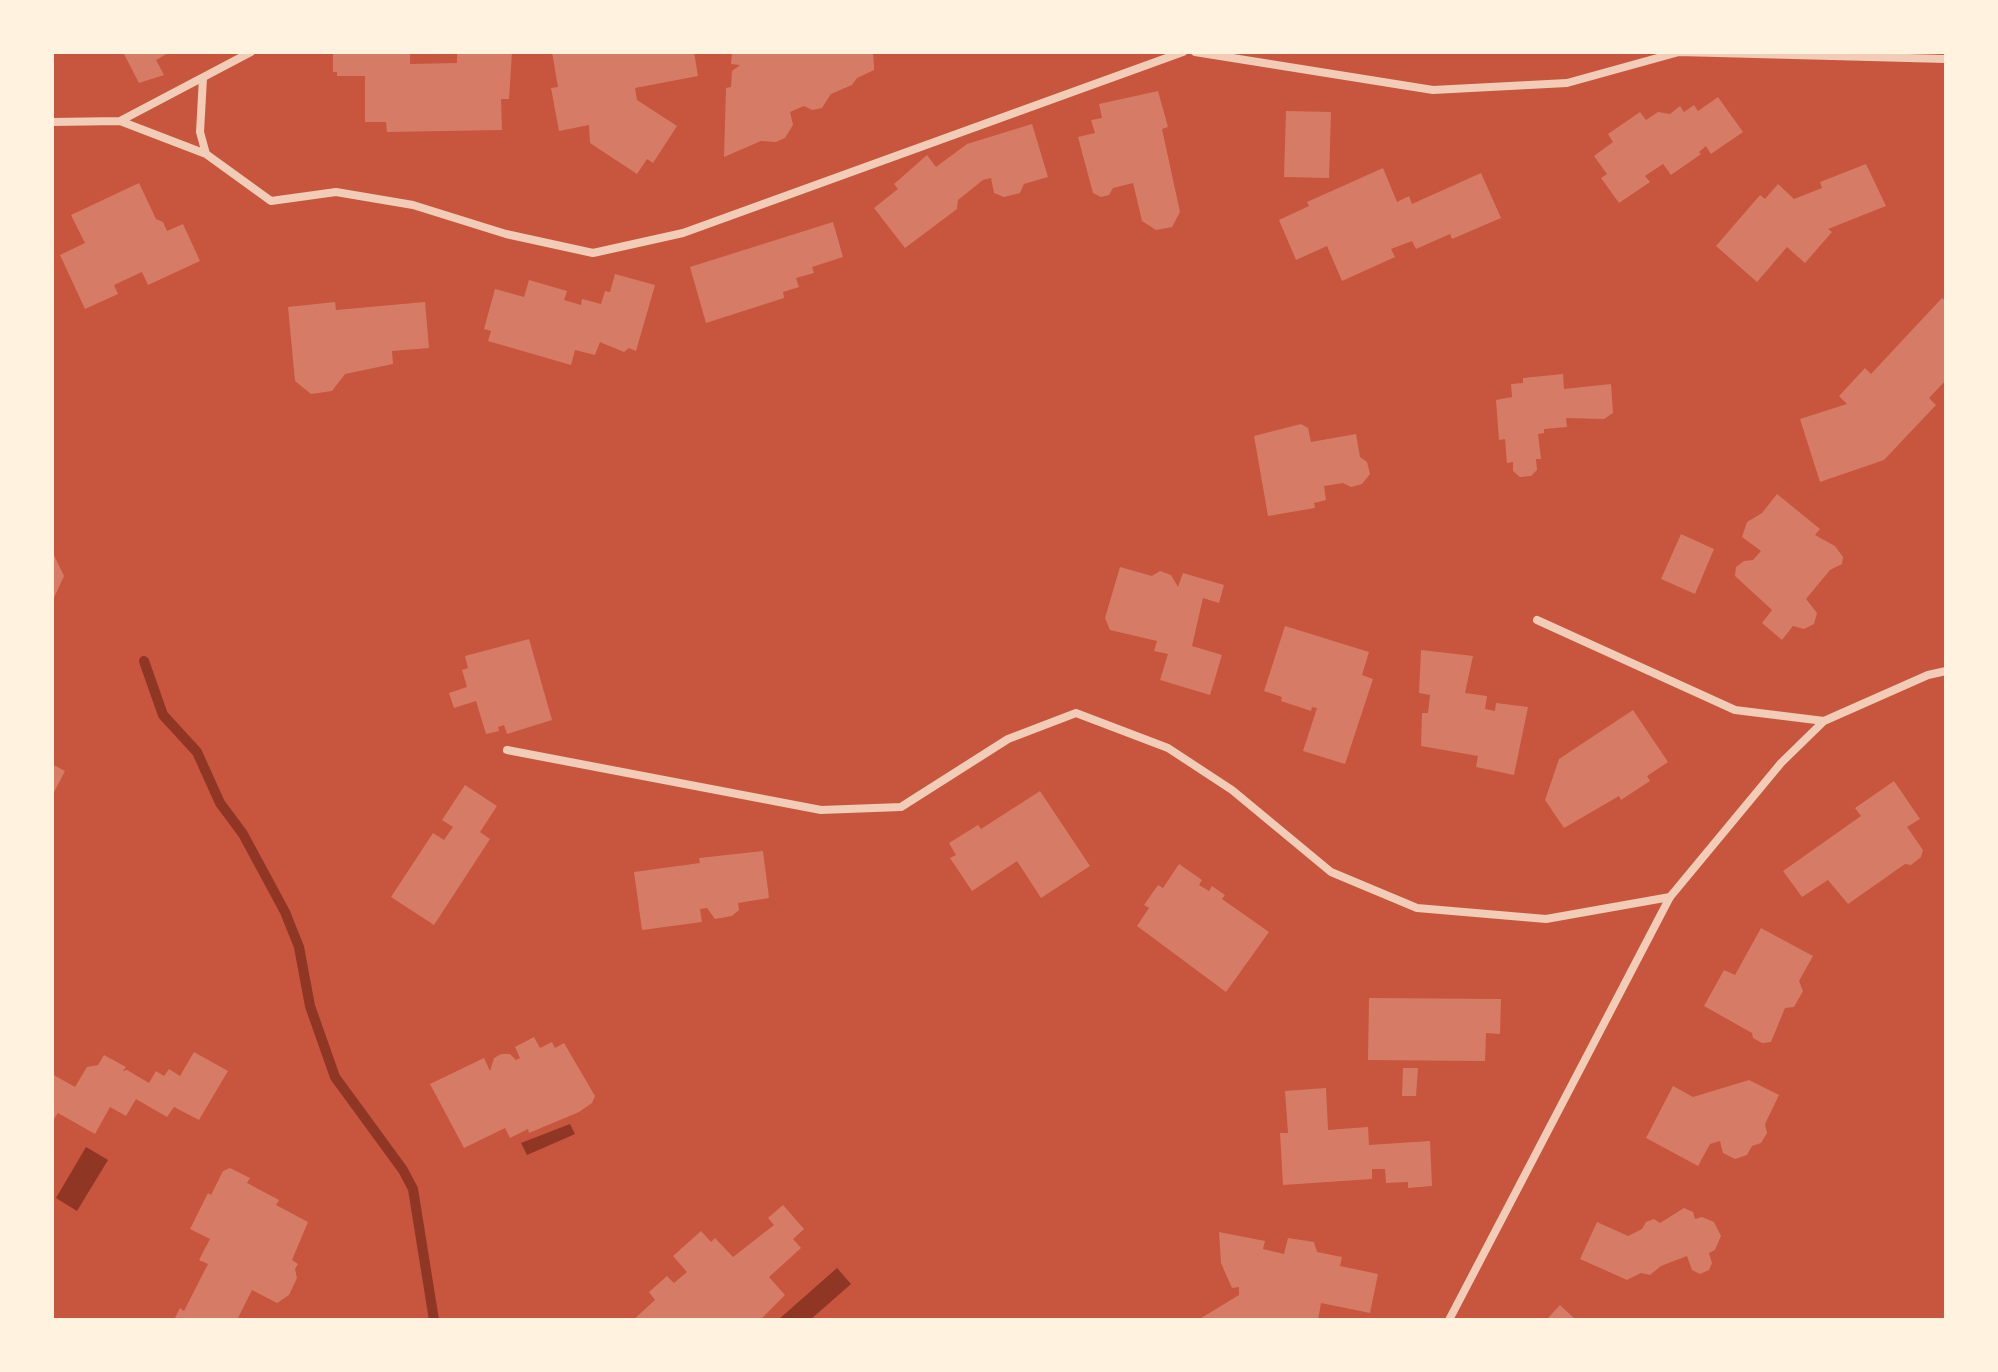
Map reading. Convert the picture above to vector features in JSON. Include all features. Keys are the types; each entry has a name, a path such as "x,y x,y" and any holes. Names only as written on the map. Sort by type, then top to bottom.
{"street":[{"path":"120,121 251,52"},
{"path":"52,122 120,121 206,154 271,201 336,192 413,205 506,234 593,253 683,233 1183,52"},
{"path":"1195,52 1433,90 1567,83 1679,52 1932,56 1946,59"},
{"path":"203,78 200,132 206,154"},
{"path":"1537,620 1735,710 1824,721"},
{"path":"1449,1320 1670,897 1781,763 1824,721 1928,675 1946,671"},
{"path":"507,750 821,810 901,807 1008,739 1076,713 1168,748 1232,790 1331,872 1417,908 1546,919 1670,897"}],"shaded area":[{"path":"570,1124 575,1134 527,1155 521,1143"},
{"path":"86,1147 108,1160 77,1211 56,1198"},
{"path":"837,1268 851,1284 810,1320 778,1320"}],"building":[{"path":"123,52 170,52 156,60 164,75 139,83"},
{"path":"333,52 410,52 410,64 457,63 457,52 512,52 509,99 501,99 502,130 387,132 386,122 365,122 365,76 337,76 337,72 333,72"},
{"path":"552,52 694,52 698,76 635,88 637,100 677,126 653,163 647,159 637,174 590,143 589,125 559,131 551,88 558,87"},
{"path":"732,52 873,52 874,70 831,94 822,108 812,110 804,106 790,112 793,125 785,138 776,142 761,141 724,157 726,88 731,87 732,71 740,65 731,64"},
{"path":"1158,91 1168,127 1162,129 1180,212 1172,227 1156,230 1142,221 1133,183 1113,188 1109,195 1101,197 1093,193 1078,137 1095,133 1091,120 1102,118 1099,104"},
{"path":"1718,97 1743,132 1711,154 1706,146 1699,152 1701,154 1671,175 1663,164 1645,176 1650,182 1619,203 1601,178 1607,174 1594,156 1613,142 1608,134 1640,112 1646,120 1658,112 1670,114 1680,106 1684,112 1694,105 1698,111"},
{"path":"1286,111 1331,112 1329,178 1284,177"},
{"path":"1032,124 1048,177 1024,184 1020,193 1004,197 994,193 991,178 983,180 958,200 957,209 905,248 874,208 898,189 894,184 927,155 936,167 967,144"},
{"path":"1866,164 1886,206 1828,229 1832,232 1805,263 1787,247 1757,282 1716,246 1760,195 1765,199 1778,184 1794,199 1822,188 1820,182"},
{"path":"1383,168 1397,202 1409,196 1412,204 1481,173 1501,218 1452,239 1450,234 1416,249 1412,241 1391,249 1395,257 1342,281 1327,246 1296,260 1279,220 1309,206 1307,202"},
{"path":"139,183 156,219 163,222 167,231 183,224 200,261 148,285 142,272 114,285 118,294 85,309 60,255 85,243 71,215"},
{"path":"833,222 843,257 812,267 814,273 796,278 799,287 783,292 784,298 706,323 690,267"},
{"path":"615,274 655,285 636,351 629,348 624,352 600,342 595,355 575,350 571,365 488,341 491,331 484,329 495,289 524,297 529,280 567,291 564,300 581,305 582,299 601,304 605,291 610,292"},
{"path":"1942,298 1946,302 1946,380 1929,398 1936,405 1884,460 1820,482 1800,419 1847,404 1839,396 1865,368 1871,374"},
{"path":"335,302 336,310 425,302 429,348 392,351 393,364 345,374 332,391 311,394 295,381 288,307"},
{"path":"1563,374 1564,389 1611,384 1613,413 1604,419 1566,418 1567,427 1544,429 1544,433 1538,434 1541,459 1536,459 1537,470 1531,476 1520,477 1513,471 1513,462 1507,463 1505,439 1499,440 1496,400 1512,397 1511,384 1523,383 1523,378"},
{"path":"1301,424 1308,428 1311,442 1356,434 1360,457 1367,462 1370,474 1362,484 1351,487 1343,483 1324,486 1326,500 1314,503 1315,508 1268,516 1254,436"},
{"path":"1777,494 1820,529 1815,535 1835,546 1843,557 1842,564 1830,570 1806,599 1817,613 1814,624 1804,629 1793,626 1782,640 1762,623 1772,610 1735,576 1736,567 1744,561 1753,560 1761,551 1742,537 1747,522 1762,513"},
{"path":"1681,534 1714,549 1695,594 1661,579"},
{"path":"52,551 64,576 52,602"},
{"path":"1120,567 1152,576 1160,571 1171,575 1178,587 1183,573 1224,585 1219,603 1203,598 1192,646 1222,655 1210,695 1160,680 1168,654 1154,651 1157,641 1110,630 1105,618"},
{"path":"1285,626 1369,652 1362,675 1373,679 1345,764 1303,751 1317,708 1312,707 1311,711 1281,701 1282,697 1264,691"},
{"path":"529,639 552,720 507,734 504,725 498,727 499,731 486,734 476,701 454,708 449,693 467,687 462,670 468,668 465,656"},
{"path":"1421,650 1473,656 1465,693 1487,696 1485,709 1495,711 1496,703 1528,707 1514,775 1476,767 1478,756 1421,746 1422,713 1428,713 1430,695 1419,693"},
{"path":"1633,710 1668,762 1647,776 1650,781 1621,800 1619,796 1564,828 1545,800 1559,759"},
{"path":"52,764 65,771 52,796"},
{"path":"1894,781 1920,819 1907,827 1923,850 1921,857 1911,865 1905,864 1848,904 1828,880 1802,897 1783,871 1861,816 1855,808"},
{"path":"465,785 497,806 480,832 490,839 434,925 391,897 433,833 444,840 453,827 442,820"},
{"path":"1040,791 1090,866 1041,898 1017,861 972,891 950,858 956,855 949,843 978,825 981,829"},
{"path":"763,851 769,898 738,903 739,910 732,916 715,919 707,908 700,909 702,922 642,930 634,872 700,863 699,858"},
{"path":"1179,864 1202,880 1199,885 1209,891 1212,886 1225,895 1222,899 1269,932 1226,992 1137,926 1149,908 1144,905 1158,885 1163,888"},
{"path":"1761,928 1813,956 1799,981 1803,991 1794,1007 1785,1008 1771,1042 1762,1043 1753,1038 1752,1033 1704,1006 1724,970 1735,975"},
{"path":"1369,998 1501,999 1500,1034 1486,1033 1485,1061 1368,1060"},
{"path":"534,1037 540,1048 552,1042 555,1048 564,1043 595,1096 592,1103 579,1112 529,1133 528,1129 510,1138 505,1128 464,1148 430,1084 484,1058 490,1071 494,1058 501,1054 510,1054 516,1060 520,1058 515,1047"},
{"path":"194,1052 228,1071 199,1120 174,1107 167,1117 136,1099 126,1116 110,1107 95,1134 58,1113 52,1122 52,1074 75,1087 87,1067 98,1065 104,1055 126,1067 123,1071 127,1070 149,1083 156,1071 164,1076 169,1069 180,1076"},
{"path":"1403,1068 1418,1068 1416,1096 1402,1096"},
{"path":"1749,1080 1779,1095 1765,1124 1767,1133 1747,1155 1735,1159 1723,1153 1720,1141 1710,1144 1698,1166 1646,1138 1673,1086 1693,1097"},
{"path":"1326,1088 1328,1130 1368,1127 1369,1145 1430,1141 1432,1186 1408,1188 1408,1182 1386,1183 1385,1169 1372,1169 1372,1179 1283,1185 1280,1133 1288,1133 1285,1091"},
{"path":"230,1168 250,1178 247,1183 279,1200 276,1205 308,1222 292,1260 298,1264 295,1269 297,1278 289,1295 277,1303 252,1290 237,1320 174,1320 180,1308 184,1311 208,1264 199,1260 210,1239 190,1229 208,1193 211,1195 223,1171"},
{"path":"783,1205 804,1229 793,1239 801,1248 769,1277 785,1295 760,1320 633,1320 655,1300 649,1292 667,1276 674,1283 687,1272 673,1256 701,1231 711,1242 715,1238 733,1257 774,1225 768,1218"},
{"path":"1684,1208 1693,1212 1695,1219 1702,1217 1714,1222 1721,1236 1715,1250 1709,1253 1712,1263 1709,1270 1700,1274 1692,1270 1687,1256 1661,1266 1650,1275 1641,1273 1627,1280 1580,1259 1597,1222 1628,1236 1642,1229 1646,1222 1654,1219 1660,1223"},
{"path":"1219,1232 1265,1241 1263,1249 1284,1254 1288,1238 1314,1242 1317,1252 1342,1257 1340,1266 1378,1274 1370,1313 1321,1303 1318,1320 1198,1320 1239,1295 1239,1287 1232,1288 1221,1263"},
{"path":"1560,1305 1576,1320 1546,1320"}],"waterway":[{"path":"144,661 163,715 197,752 220,803 243,834 285,912 299,947 310,1006 335,1077 403,1170 413,1189 434,1320"}]}
